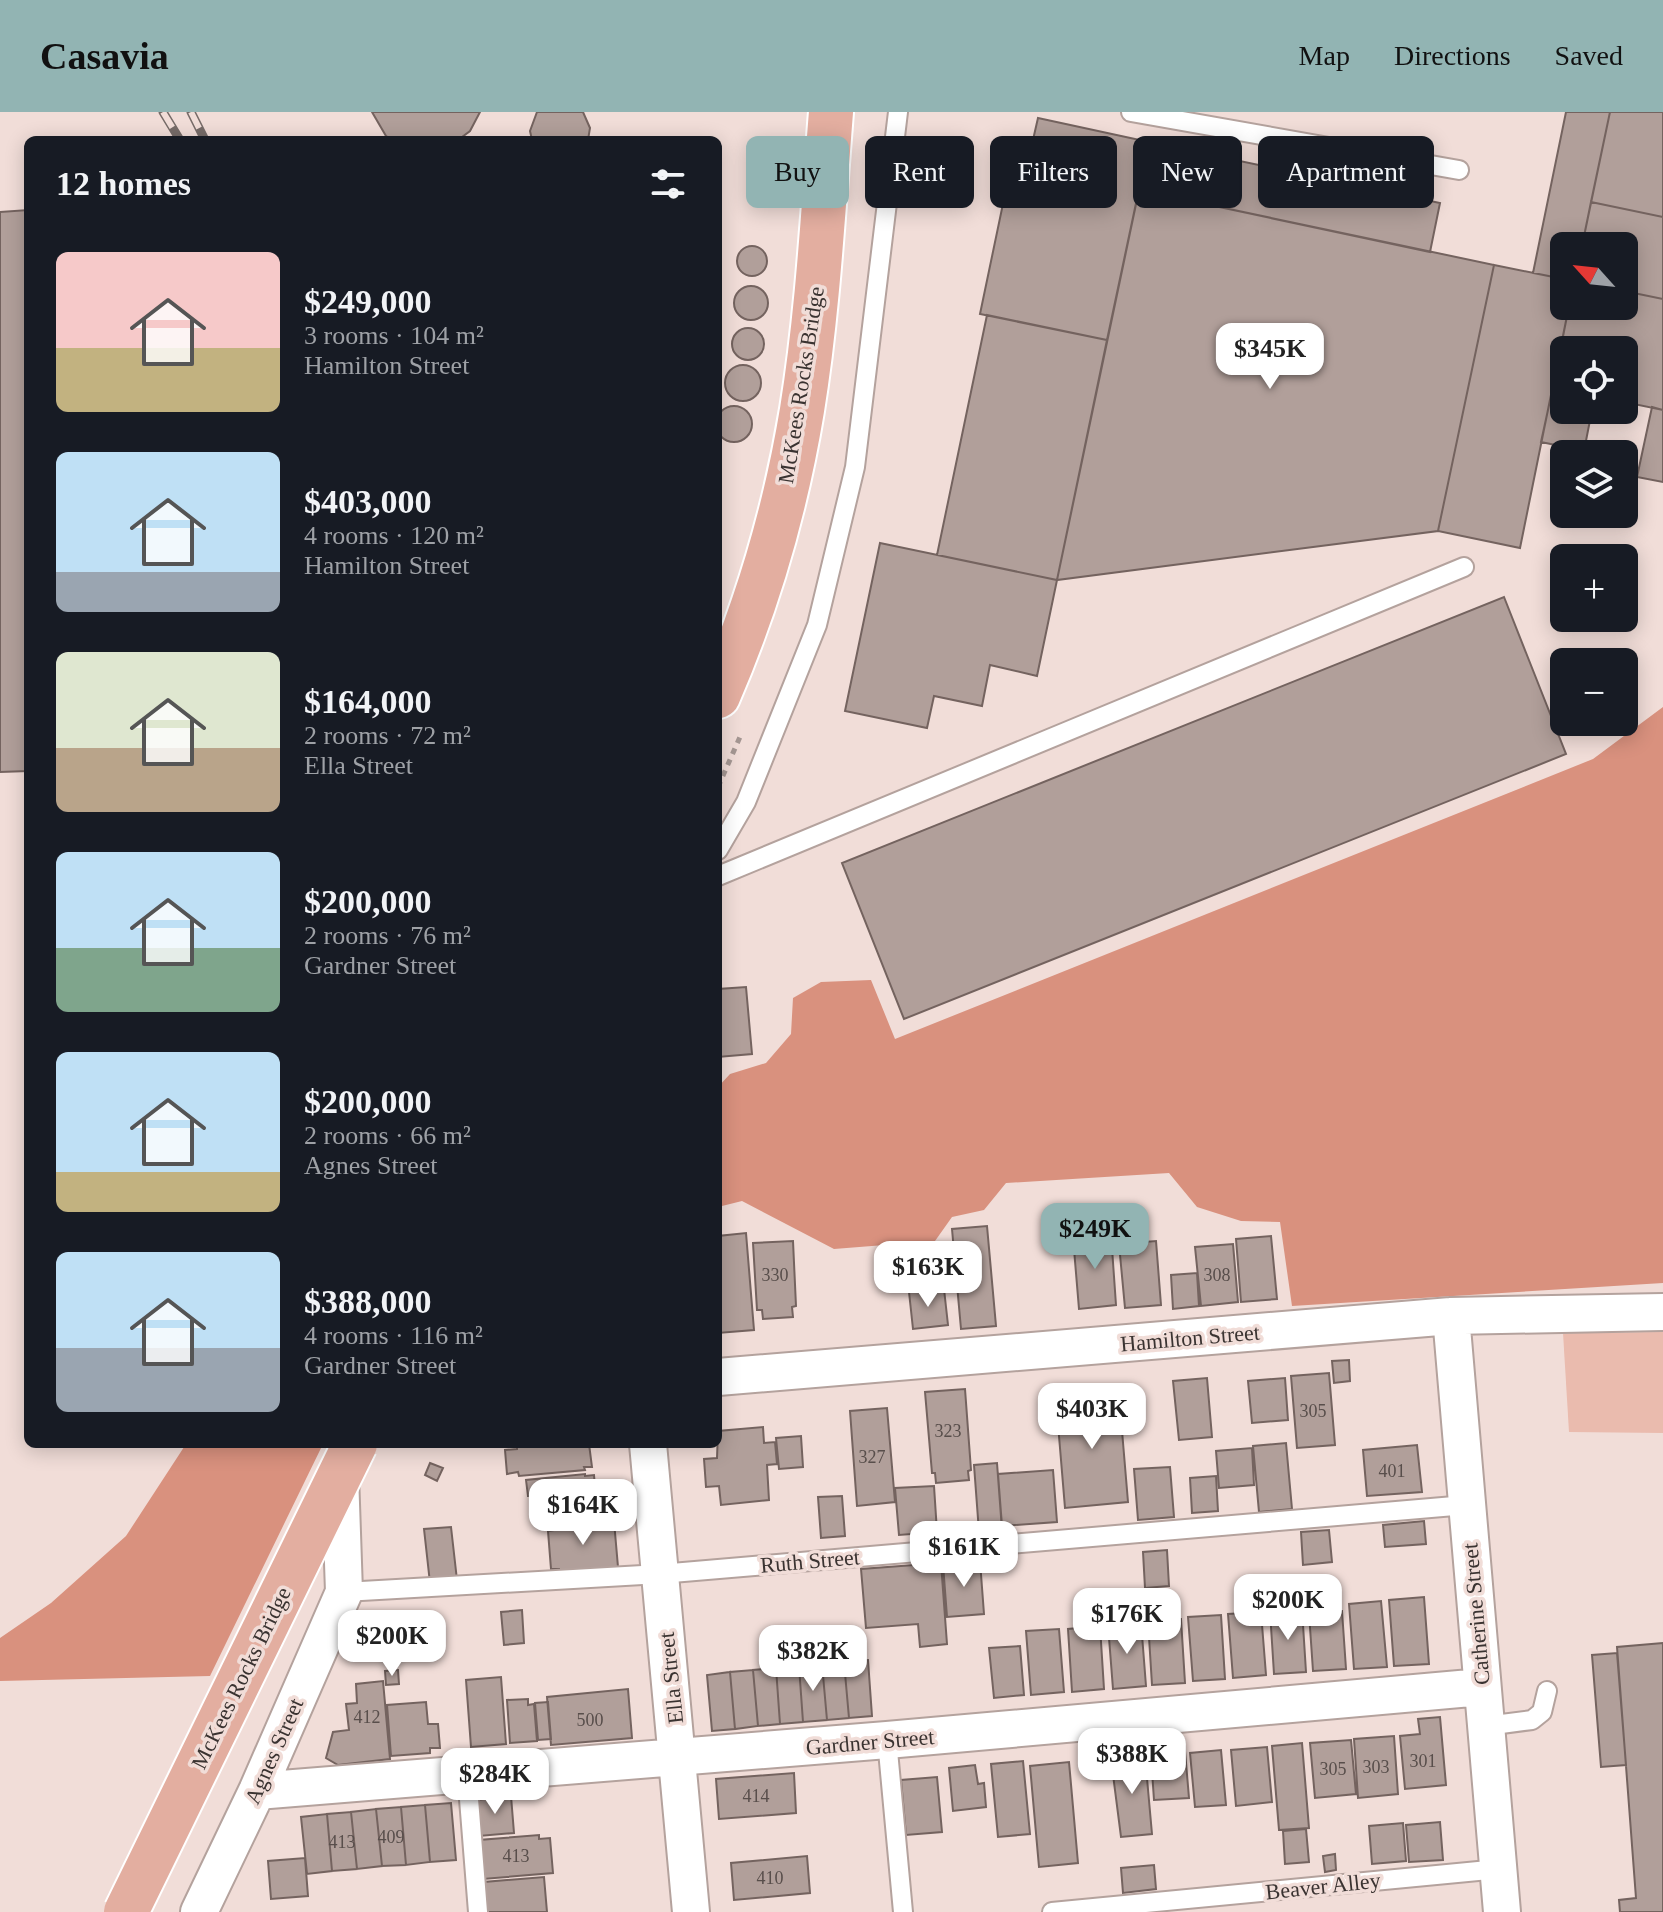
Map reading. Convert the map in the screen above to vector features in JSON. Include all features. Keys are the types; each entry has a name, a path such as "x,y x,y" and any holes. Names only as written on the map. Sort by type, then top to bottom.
{"main road":[{"name":"McKees Rocks Bridge","path":"722,687 774,538 802,411 819,270 831,112"},
{"name":"McKees Rocks Bridge","path":"126,1912 348,1448"}],"street":[{"name":"Hamilton Street","path":"722,1377 1451,1316 1663,1312"},
{"name":"Catherine Street","path":"1451,1316 1502,1912"},
{"name":"Agnes Street","path":"199,1912 257,1791 344,1592 349,1448"},
{"name":"Ella Street","path":"648,1448 691,1912"},
{"name":"Gardner Street","path":"257,1791 678,1758 1482,1687"}],"lane":[{"path":"722,843 746,802 817,625 855,467 898,112"},
{"path":"1131,112 1459,170"},
{"path":"722,874 1464,567"},
{"name":"Ruth Street","path":"344,1592 660,1574 1466,1505"},
{"path":"1486,1726 1532,1720 1542,1712 1547,1691"},
{"path":"887,1740 903,1912"},
{"path":"467,1774 478,1912"},
{"name":"Beaver Alley","path":"1052,1912 1499,1869"}],"shaded area":[{"path":"1663,707 1663,1283 1292,1306 1280,1222 1241,1221 1197,1207 1169,1173 1006,1183 984,1210 952,1217 935,1241 834,1249 742,1201 722,1206 722,1083 730,1074 766,1063 791,1034 793,998 821,982 871,980 895,1039 1593,759 1624,736 1638,736 1638,726"},
{"path":"1663,1332 1663,1433 1569,1432 1563,1333"},
{"path":"183,1448 321,1448 210,1676 0,1681 0,1638 51,1603 126,1536"}],"building":[{"path":"372,112 480,112 470,131 463,136 386,136"},
{"path":"537,112 583,112 590,128 589,136 531,136"},
{"path":"1566,112 1610,112 1585,232 1550,232 1550,276 1533,273"},
{"path":"1610,112 1663,112 1663,217 1591,202"},
{"path":"1038,118 1133,139 1135,208 1107,340 980,314 1002,208 1117,208 1117,136 1034,136"},
{"path":"1242,161 1258,165 1258,208 1434,208 1434,202 1440,203 1430,252 1223,208 1242,208"},
{"path":"1591,202 1663,217 1663,299 1638,294 1638,232 1585,232"},
{"path":"1135,208 1224,208 1494,265 1438,531 1057,580"},
{"path":"24,210 24,771 0,772 0,212"},
{"path":"752,246 763,250 767,261 763,272 752,276 741,272 737,261 741,250"},
{"path":"1494,265 1550,276 1550,320 1566,320 1563,336 1550,336 1550,400 1520,548 1438,531"},
{"path":"751,286 763,291 768,303 763,315 751,320 739,315 734,303 739,291"},
{"path":"1638,294 1663,299 1663,410 1638,405 1638,336 1563,336 1566,320 1638,320"},
{"path":"987,315 1107,340 1057,580 937,555"},
{"path":"748,328 760,332 764,344 760,356 748,360 736,356 732,344 736,332"},
{"path":"743,365 755,371 761,383 755,395 743,401 731,395 725,383 731,371"},
{"path":"1550,401 1550,424 1589,424 1586,440 1541,442"},
{"path":"727,407 741,407 751,417 751,431 747,437 734,442 722,438 722,410"},
{"path":"1652,407 1663,410 1663,482 1638,477"},
{"path":"880,543 1057,580 1037,676 990,665 982,706 934,696 927,728 845,711"},
{"path":"1504,597 1550,713 1550,736 1559,736 1566,754 904,1019 842,863"},
{"path":"746,987 752,1054 722,1057 722,989"},
{"path":"987,1226 996,1326 961,1329 952,1229"},
{"path":"746,1233 754,1330 722,1333 722,1236"},
{"path":"1111,1234 1116,1305 1079,1309 1073,1237"},
{"path":"1271,1236 1277,1299 1241,1302 1236,1239"},
{"path":"793,1241 796,1306 792,1307 793,1317 763,1319 762,1310 757,1310 753,1243"},
{"path":"1156,1241 1161,1305 1125,1308 1119,1244"},
{"path":"1233,1244 1238,1302 1201,1306 1195,1247"},
{"path":"1197,1273 1199,1306 1173,1309 1171,1275"},
{"path":"944,1289 948,1325 913,1329 909,1292"},
{"path":"1349,1360 1350,1381 1334,1383 1332,1361"},
{"path":"1329,1373 1335,1445 1297,1448 1291,1376"},
{"path":"1207,1378 1212,1437 1179,1440 1173,1381"},
{"path":"1285,1378 1288,1420 1252,1423 1248,1381"},
{"path":"965,1389 971,1470 968,1471 969,1480 936,1483 935,1473 932,1473 925,1392"},
{"path":"1119,1395 1128,1502 1065,1508 1056,1400"},
{"path":"887,1408 895,1502 857,1506 850,1411"},
{"path":"763,1427 764,1443 775,1442 777,1464 767,1465 769,1500 721,1505 719,1486 706,1487 704,1459 717,1458 717,1448 722,1448 722,1431"},
{"path":"801,1436 803,1467 779,1469 776,1438"},
{"path":"1286,1443 1292,1509 1259,1512 1253,1446"},
{"path":"1417,1445 1422,1492 1367,1496 1363,1450"},
{"path":"590,1448 592,1467 519,1476 518,1472 507,1474 505,1450"},
{"path":"1252,1448 1254,1485 1219,1488 1216,1451"},
{"path":"430,1463 443,1468 437,1481 425,1475"},
{"path":"997,1463 1002,1530 979,1532 974,1465"},
{"path":"1170,1467 1174,1517 1138,1520 1134,1469"},
{"path":"1053,1470 1057,1522 1002,1526 998,1474"},
{"path":"594,1475 597,1511 537,1520 534,1496 528,1496 526,1480"},
{"path":"1216,1476 1218,1511 1192,1513 1190,1478"},
{"path":"934,1486 937,1532 899,1535 895,1488"},
{"path":"842,1496 845,1536 821,1538 818,1497"},
{"path":"614,1521 618,1567 559,1572 559,1569 551,1569 548,1531 555,1530 555,1526"},
{"path":"1424,1521 1426,1544 1385,1547 1383,1525"},
{"path":"451,1527 457,1580 430,1583 424,1529"},
{"path":"1329,1530 1332,1562 1303,1565 1301,1532"},
{"path":"1167,1550 1169,1586 1145,1588 1143,1552"},
{"path":"980,1561 984,1614 947,1617 943,1564"},
{"path":"941,1563 947,1644 920,1647 918,1624 866,1628 861,1569"},
{"path":"1424,1597 1429,1664 1394,1666 1389,1600"},
{"path":"1381,1601 1387,1667 1354,1669 1349,1604"},
{"path":"1302,1609 1306,1672 1274,1674 1270,1611"},
{"path":"522,1610 524,1643 504,1645 501,1612"},
{"path":"1342,1611 1346,1669 1313,1671 1309,1613"},
{"path":"1261,1612 1266,1675 1233,1678 1228,1614"},
{"path":"1221,1615 1225,1679 1193,1681 1188,1617"},
{"path":"1181,1619 1185,1683 1152,1685 1148,1621"},
{"path":"1141,1622 1146,1686 1113,1689 1108,1625"},
{"path":"1100,1626 1104,1689 1072,1692 1068,1629"},
{"path":"1059,1629 1064,1692 1031,1695 1026,1631"},
{"path":"1663,1643 1663,1912 1620,1912 1619,1900 1636,1898 1617,1647"},
{"path":"1020,1646 1024,1695 994,1698 989,1648"},
{"path":"1617,1653 1626,1765 1601,1767 1592,1655"},
{"path":"868,1660 872,1716 849,1718 844,1662"},
{"path":"844,1662 849,1718 827,1720 822,1664"},
{"path":"822,1664 827,1720 803,1722 799,1666"},
{"path":"799,1666 803,1722 780,1724 776,1668"},
{"path":"776,1668 780,1724 758,1726 753,1670"},
{"path":"398,1670 399,1684 386,1685 385,1671"},
{"path":"753,1670 758,1726 735,1729 730,1672"},
{"path":"730,1672 735,1729 712,1731 707,1675"},
{"path":"501,1677 506,1744 471,1747 466,1680"},
{"path":"383,1681 390,1759 338,1765 326,1758 333,1732 349,1730 346,1704 357,1703 356,1684"},
{"path":"628,1689 632,1738 551,1745 547,1697"},
{"path":"528,1699 528,1705 534,1704 537,1741 510,1743 507,1700"},
{"path":"426,1702 428,1724 438,1724 440,1748 430,1748 430,1753 391,1756 387,1705"},
{"path":"548,1702 551,1739 538,1740 535,1703"},
{"path":"1440,1717 1446,1785 1405,1789 1400,1736 1420,1734 1418,1719"},
{"path":"1394,1736 1398,1794 1358,1798 1354,1739"},
{"path":"1184,1739 1189,1798 1154,1800 1150,1742"},
{"path":"1351,1740 1356,1794 1315,1798 1310,1743"},
{"path":"1302,1743 1309,1828 1279,1830 1272,1746"},
{"path":"1267,1747 1272,1802 1236,1806 1231,1750"},
{"path":"1221,1750 1226,1805 1195,1807 1190,1753"},
{"path":"1145,1756 1152,1834 1121,1837 1111,1759"},
{"path":"1023,1761 1030,1834 998,1837 991,1764"},
{"path":"1069,1762 1078,1863 1039,1867 1030,1766"},
{"path":"975,1765 978,1784 984,1783 986,1807 953,1811 949,1768"},
{"path":"794,1773 796,1813 719,1819 716,1779"},
{"path":"937,1777 942,1832 906,1835 901,1780"},
{"path":"511,1796 514,1833 479,1836 476,1800"},
{"path":"451,1803 456,1860 430,1862 425,1805"},
{"path":"425,1805 430,1862 406,1865 401,1807"},
{"path":"401,1807 406,1865 382,1866 376,1809"},
{"path":"376,1809 382,1866 357,1869 351,1812"},
{"path":"351,1812 357,1869 332,1871 327,1814"},
{"path":"327,1814 332,1871 307,1874 301,1817"},
{"path":"1440,1822 1443,1860 1409,1862 1406,1825"},
{"path":"1403,1823 1406,1861 1372,1864 1369,1826"},
{"path":"1306,1829 1309,1862 1285,1864 1283,1831"},
{"path":"539,1835 539,1839 550,1838 553,1873 483,1879 479,1840"},
{"path":"1335,1854 1336,1870 1325,1872 1323,1856"},
{"path":"807,1856 810,1893 734,1900 731,1863"},
{"path":"305,1858 308,1896 271,1899 268,1861"},
{"path":"1154,1865 1156,1889 1123,1893 1121,1868"},
{"path":"544,1877 547,1912 487,1912 484,1882"}],"railway":[{"path":"163,112 178,136"},
{"path":"191,112 203,136"}]}
